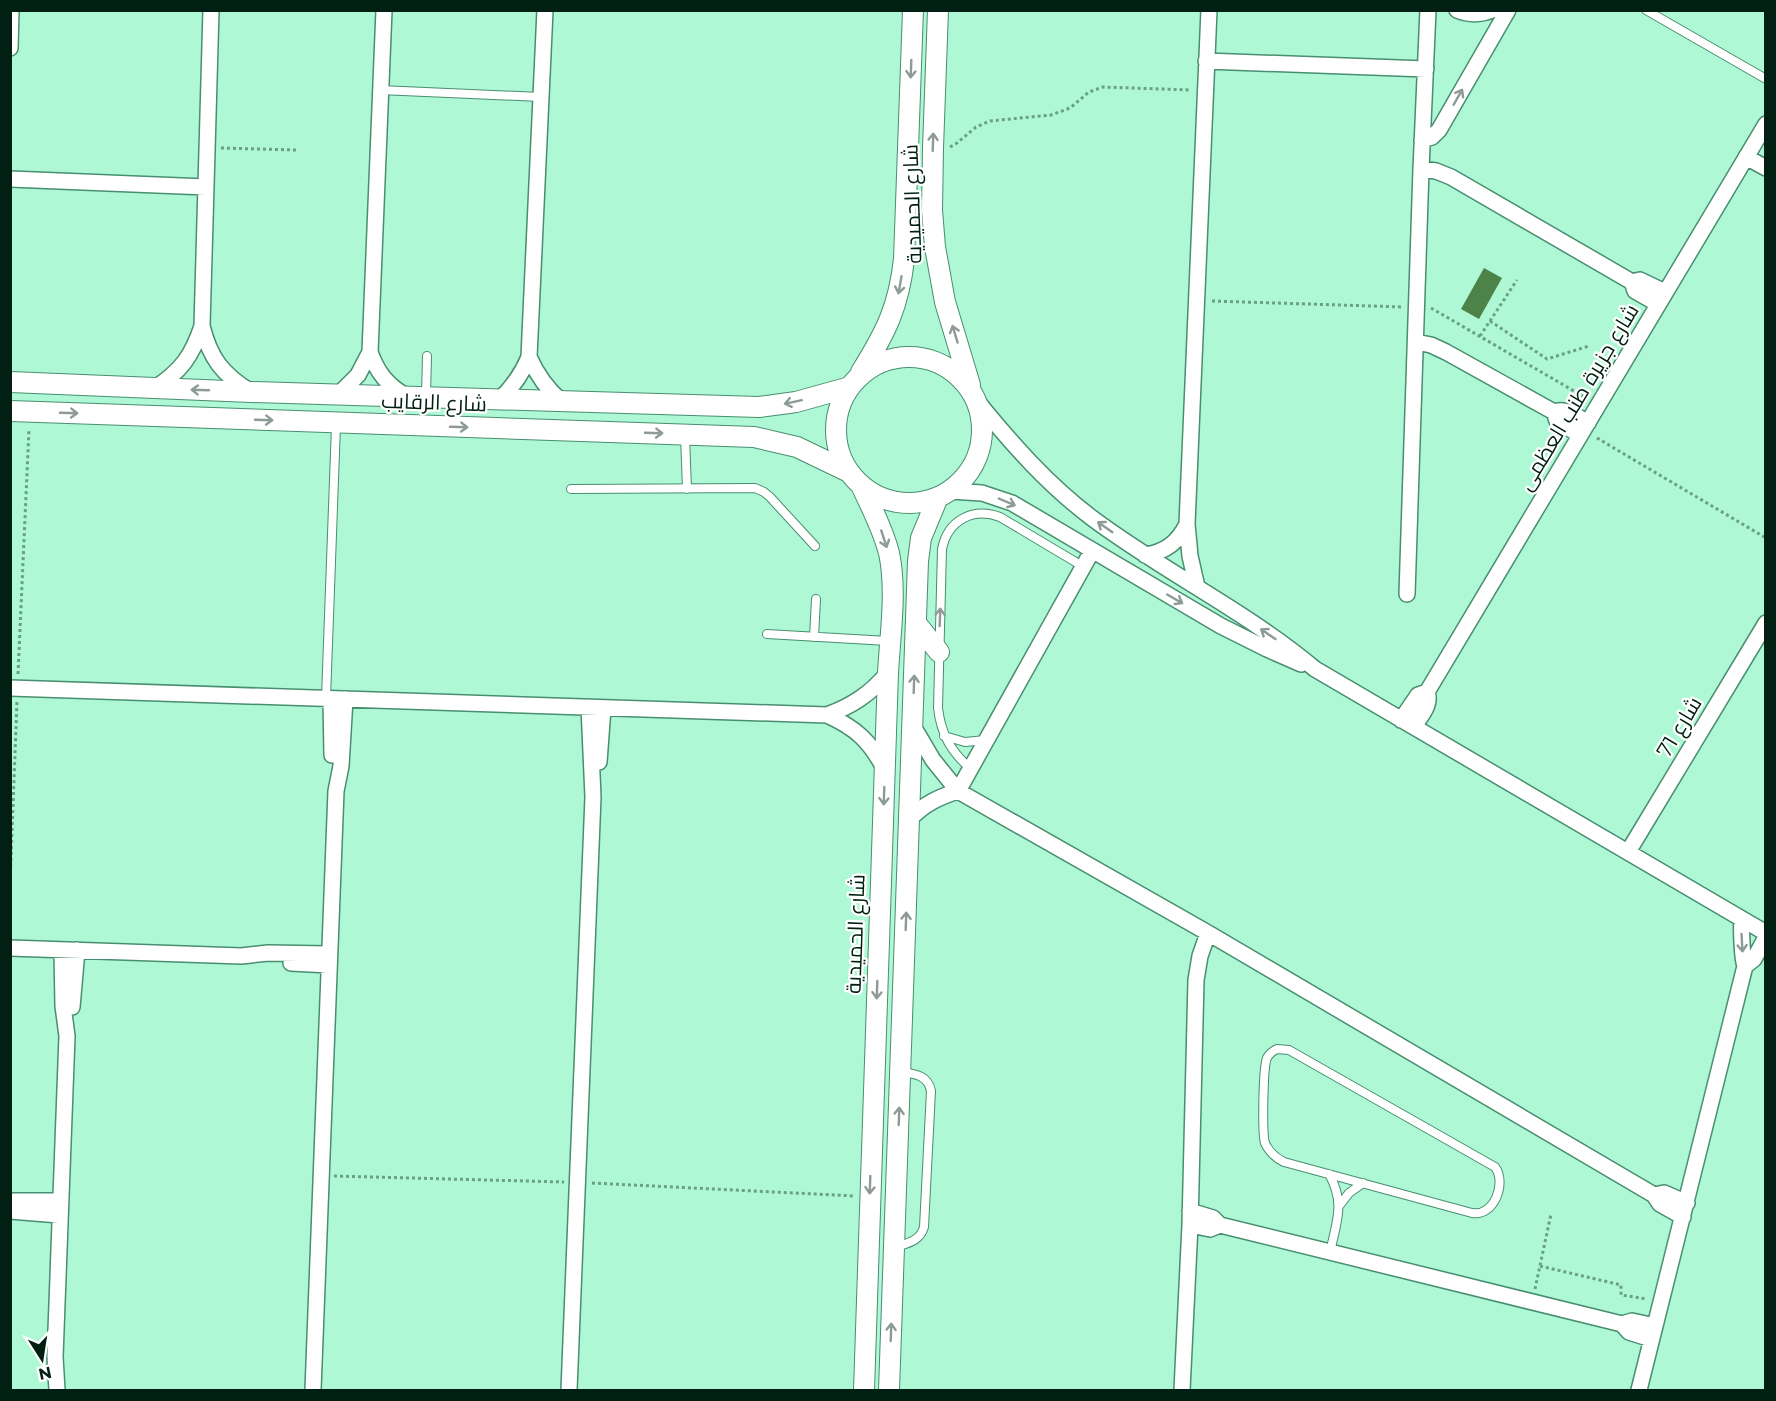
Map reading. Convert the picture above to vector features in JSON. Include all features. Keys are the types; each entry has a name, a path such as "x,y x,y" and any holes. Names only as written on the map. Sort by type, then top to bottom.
{"street":[{"path":"10,48 11,10"},
{"path":"211,10 202,326 207,346 218,365 232,380 250,392"},
{"path":"384,10 370,352 375,366 394,389 416,397"},
{"path":"499,399 522,373 529,357 544,10"},
{"name":"شارع الحميدية","path":"938,10 932,210 936,257 945,302 974,396"},
{"path":"1197,588 1190,556 1187,524 1209,10"},
{"path":"1407,594 1428,10"},
{"path":"1457,10 1481,14 1492,10"},
{"path":"1422,141 1432,137 1439,130 1508,10"},
{"name":"شارع الحميدية","path":"854,382 886,331 901,285 904,259 911,13"},
{"path":"1206,61 1426,69"},
{"name":"شارع جزيرة طنب العظمى","path":"1408,723 1418,695 1427,693 1766,124"},
{"path":"1746,157 1766,168"},
{"path":"1421,169 1436,171 1451,177 1632,282 1644,281 1661,298"},
{"path":"10,179 206,187"},
{"path":"155,388 172,377 185,362 196,345 202,326"},
{"path":"1416,342 1431,345 1446,352 1554,412 1566,411 1584,429"},
{"path":"339,394 358,375 370,352"},
{"path":"529,357 547,389 561,401"},
{"path":"1315,669 1244,638 1092,552 1012,503 982,494 944,494 916,502 881,497 855,478 842,460 838,448 836,429 838,410 854,382 880,362 899,357 918,357 949,368 964,380 974,396 1029,462 1055,487 1092,518 1145,555 1283,644 1315,669 1766,935 1754,959 1745,966"},
{"name":"شارع الرقايب","path":"10,382 250,392 759,407 795,402 854,382"},
{"path":"889,1390 919,549 925,527 944,494 968,473 980,451 983,426 974,396"},
{"name":"شارع الرقايب","path":"20,411 754,437 796,447 855,478"},
{"name":"شارع الحميدية","path":"855,478 882,533 889,555 892,578 864,1390"},
{"path":"1145,555 1167,549 1182,534 1187,524"},
{"path":"910,819 932,801 958,791 1092,552"},
{"path":"916,622 939,652"},
{"name":"شارع 71","path":"1628,852 1766,623"},
{"path":"14,688 827,715 845,709 861,699 876,688 888,673"},
{"path":"313,1390 336,791 341,766 334,699"},
{"path":"569,1390 593,797 591,773 596,707"},
{"path":"827,715 846,724 862,736 875,752 885,770"},
{"path":"913,726 933,760 958,791 1208,933 1654,1195 1664,1193 1685,1210"},
{"path":"1639,1390 1745,966 1742,956 1742,919"},
{"path":"1182,1390 1190,1218 1196,980 1200,956 1208,933"},
{"path":"10,948 241,956 268,953 329,959"},
{"path":"57,1390 55,1357 60,1208 67,1036 71,1016 69,950"},
{"path":"10,1201 60,1208"},
{"path":"10,1211 60,1208"},
{"path":"1190,1218 1213,1218 1220,1225 1622,1324 1629,1332 1653,1332"},
{"path":"49,1390 55,1357"}],"lane":[{"path":"1646,10 1766,79"},
{"path":"380,90 541,97"},
{"path":"416,397 427,356"},
{"path":"334,699 336,423"},
{"path":"685,435 687,489"},
{"path":"571,489 755,488 764,492 815,546"},
{"path":"971,769 956,754 944,736 938,708 942,549 948,533 959,520 975,513 992,514 1083,567"},
{"path":"814,637 816,599"},
{"path":"767,634 890,641"},
{"path":"944,736 965,742 987,740"},
{"path":"1277,1049 1289,1050 1495,1167 1500,1176 1499,1187 1492,1205 1486,1212 1477,1213 1363,1183 1284,1162 1277,1158 1266,1145 1263,1129 1266,1061 1272,1052 1277,1049"},
{"path":"894,1247 917,1239 921,1236 924,1227 931,1090 923,1077 901,1072"},
{"path":"1329,1174 1336,1190 1339,1206 1330,1253"},
{"path":"1339,1206 1349,1193 1363,1183"}],"path":[{"path":"933,148 942,149 953,146 976,127 990,121 1041,117 1061,112 1070,108 1089,92 1103,87 1205,90"},
{"path":"207,148 296,150"},
{"path":"1480,336 1517,280"},
{"path":"1196,301 1417,304 1480,336 1598,405"},
{"path":"1490,321 1547,359 1589,346"},
{"path":"10,885 20,411"},
{"path":"1584,429 1766,538"},
{"path":"320,1175 577,1183 870,1197"},
{"path":"1532,1302 1551,1214"},
{"path":"1540,1266 1621,1285 1621,1296 1661,1301"}],"building":[{"path":"1484,268 1502,278 1479,319 1461,309"}]}
